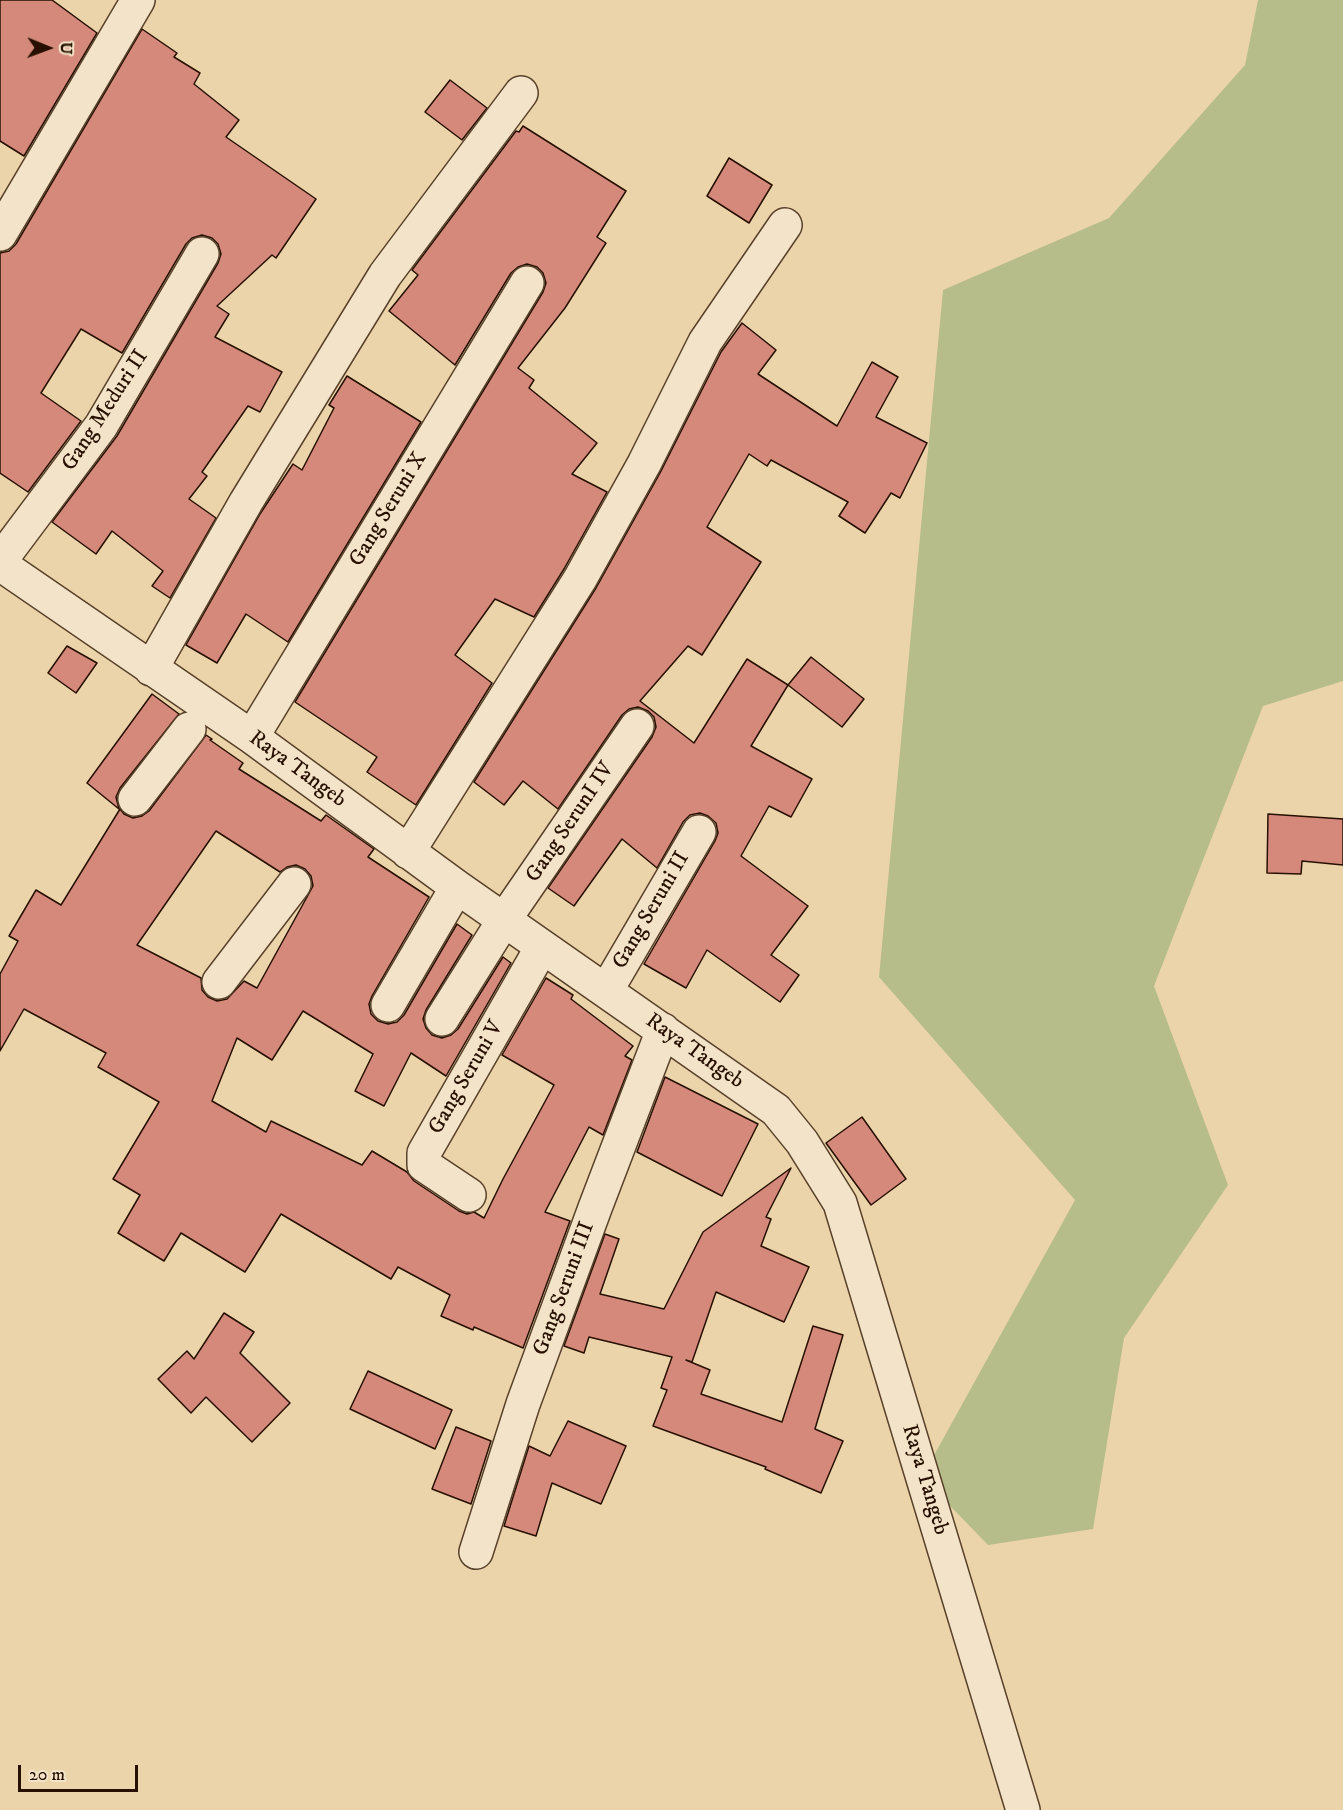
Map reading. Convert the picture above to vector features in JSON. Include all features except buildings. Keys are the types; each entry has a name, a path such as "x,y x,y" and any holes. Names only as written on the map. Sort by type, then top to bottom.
{"street":[{"path":"0,234 138,0"},
{"path":"152,669 246,502 385,275 522,93"},
{"path":"408,852 580,579 644,464 705,342 785,225"},
{"name":"Gang Meduri II","path":"0,562 101,426 202,254"},
{"name":"Gang Seruni X","path":"252,737 527,283"},
{"name":"Raya Tangeb","path":"0,562 252,737 457,887 776,1110 802,1142 840,1203 1023,1810"},
{"name":"Gang SerunI IV","path":"442,1019 504,920 637,726"},
{"path":"135,799 189,729"},
{"name":"Gang Seruni II","path":"606,991 699,832"},
{"path":"219,982 294,884"},
{"path":"388,1005 457,887"},
{"name":"Gang Seruni V","path":"468,1195 424,1165 424,1153 542,947"},
{"name":"Gang Seruni III","path":"476,1552 523,1404 663,1030"}],"green space":[{"path":"1258,0 1343,0 1343,681 1263,706 1154,986 1228,1185 1124,1338 1093,1529 988,1545 922,1477 1075,1200 879,977 943,290 1109,218 1245,65"}]}
